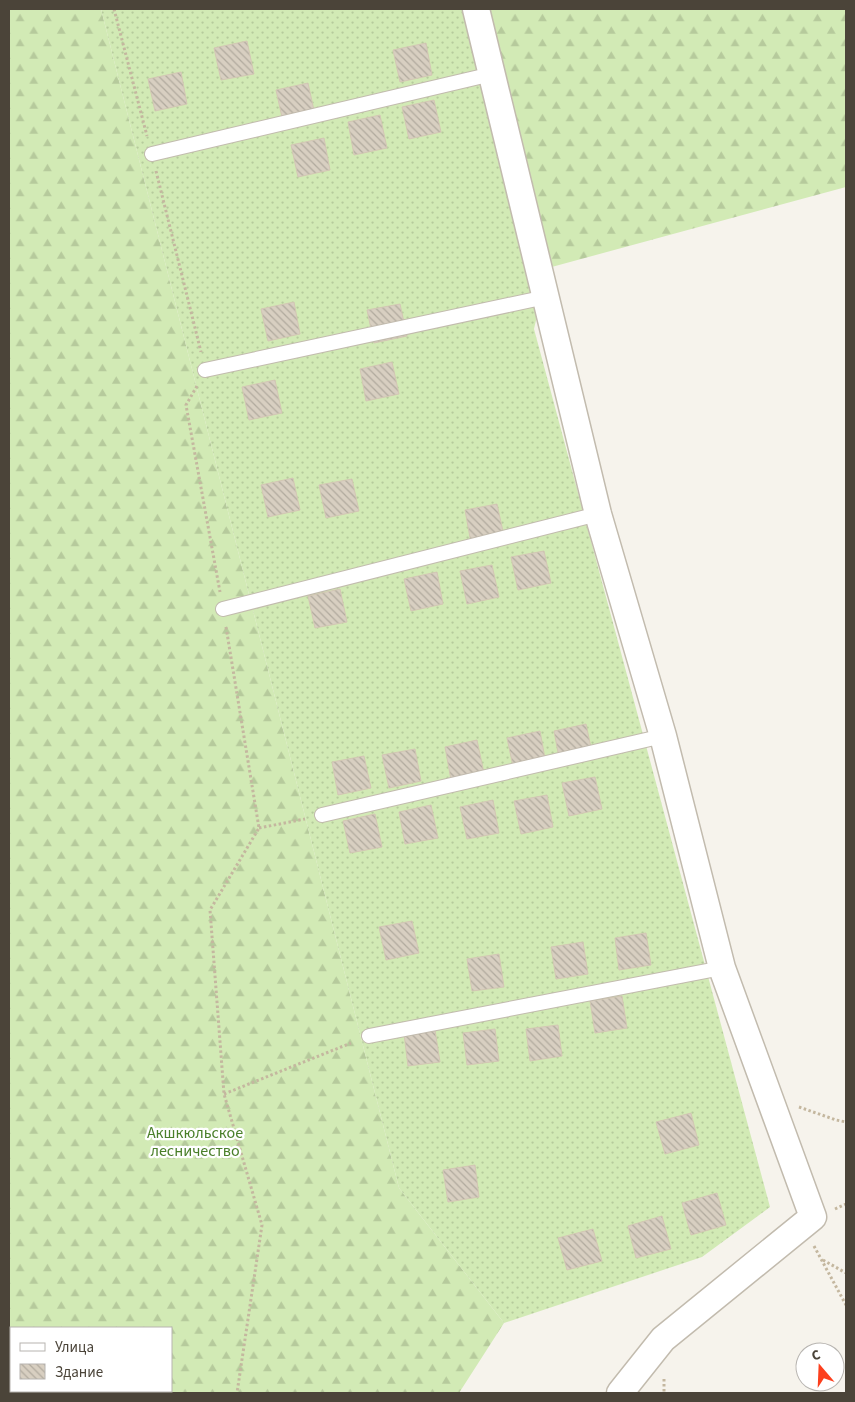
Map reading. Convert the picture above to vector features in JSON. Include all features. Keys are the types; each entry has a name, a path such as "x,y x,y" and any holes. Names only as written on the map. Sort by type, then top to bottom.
{"street":[{"path":"476,9 598,514 663,736 722,968 813,1217 663,1339 620,1393"}],"lane":[{"path":"152,154 492,74"},
{"path":"205,370 546,297"},
{"path":"223,609 598,514"},
{"path":"322,815 663,736"},
{"path":"369,1036 722,968"}],"path":[{"path":"114,9 205,370 186,405 223,609 259,828 210,910 224,1094 262,1225 237,1393"},
{"path":"259,828 322,815"},
{"path":"224,1094 369,1036"},
{"path":"766,1088 798,1106 846,1122"},
{"path":"803,1226 846,1305"},
{"path":"822,1260 846,1273"}],"green space":[{"name":"Акшкюльское лесничество","path":"9,9 101,9 399,1188 504,1323 459,1393 9,1393"},
{"path":"101,9 485,9 548,268 534,329 770,1207 702,1257 504,1323 399,1188"},
{"path":"485,9 846,9 846,187 548,268"}],"building":[{"path":"247,41 254,74 221,80 214,48"},
{"path":"426,43 432,75 400,82 393,50"},
{"path":"181,72 187,104 155,111 148,79"},
{"path":"308,83 315,115 283,122 276,90"},
{"path":"434,100 441,132 409,139 402,107"},
{"path":"380,115 387,148 354,155 348,122"},
{"path":"324,138 330,170 298,177 291,145"},
{"path":"294,302 300,334 268,341 261,309"},
{"path":"400,304 407,336 374,343 367,310"},
{"path":"392,362 399,394 366,401 360,369"},
{"path":"275,380 282,413 249,420 242,387"},
{"path":"293,478 300,510 268,517 261,485"},
{"path":"352,479 359,511 326,518 319,485"},
{"path":"497,504 504,536 471,543 465,510"},
{"path":"544,551 551,583 518,590 511,557"},
{"path":"492,565 499,597 467,604 460,571"},
{"path":"437,572 443,604 411,611 404,579"},
{"path":"340,589 347,622 315,628 308,596"},
{"path":"586,724 593,757 560,763 554,731"},
{"path":"540,731 546,764 514,771 507,738"},
{"path":"477,740 484,773 451,780 445,747"},
{"path":"415,749 421,781 389,788 382,755"},
{"path":"364,756 371,788 338,795 332,762"},
{"path":"595,777 602,809 569,816 562,783"},
{"path":"547,795 553,827 521,834 514,801"},
{"path":"493,800 499,833 467,839 460,807"},
{"path":"431,805 438,838 405,844 399,812"},
{"path":"375,814 382,847 350,853 343,821"},
{"path":"412,921 419,953 386,960 379,927"},
{"path":"646,933 651,965 619,970 615,938"},
{"path":"583,942 588,974 556,979 551,947"},
{"path":"499,954 504,987 472,991 467,959"},
{"path":"622,996 627,1028 595,1033 590,1001"},
{"path":"558,1025 562,1056 530,1061 526,1029"},
{"path":"495,1029 499,1061 467,1065 463,1033"},
{"path":"435,1030 440,1062 408,1066 404,1034"},
{"path":"691,1113 699,1145 665,1154 656,1122"},
{"path":"475,1165 479,1197 448,1202 443,1170"},
{"path":"717,1193 726,1225 691,1235 682,1203"},
{"path":"662,1216 671,1249 636,1258 628,1226"},
{"path":"593,1229 602,1261 567,1270 558,1238"}]}
